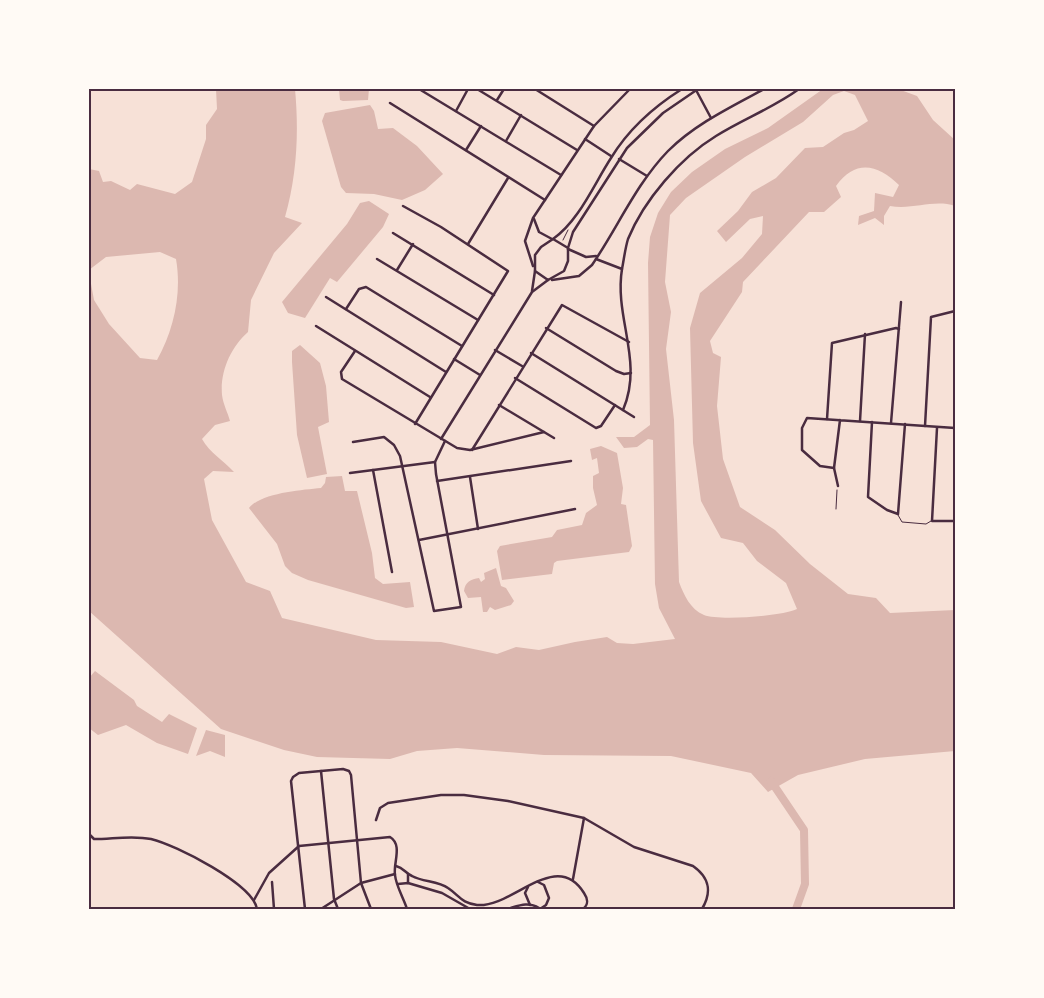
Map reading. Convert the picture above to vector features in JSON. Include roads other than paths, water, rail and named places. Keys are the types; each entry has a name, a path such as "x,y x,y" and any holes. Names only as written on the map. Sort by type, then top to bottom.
{"street":[{"path":"419,89 562,175"},
{"path":"456,111 468,89"},
{"path":"477,89 577,150"},
{"path":"497,100 504,89"},
{"path":"535,89 594,126"},
{"path":"630,89 594,126 533,218 525,241 534,270 549,280 579,276 596,259 647,176 674,145 711,118 764,89"},
{"path":"532,292 535,255 572,219 612,156 644,119 682,89"},
{"path":"353,442 386,438 394,445 403,465 434,611 460,607 434,462 443,440 480,375 532,292 564,271 567,264 568,249 574,232 619,159 662,113 697,89 711,118"},
{"path":"622,410 630,388 631,373 622,297 622,269 627,244 632,232 660,188 679,166 715,136 773,106 799,89"},
{"path":"390,103 545,200"},
{"path":"506,141 521,115"},
{"path":"466,150 481,126"},
{"path":"585,139 612,156"},
{"path":"619,159 647,176"},
{"path":"468,244 508,178"},
{"path":"403,206 468,244 508,271 414,424"},
{"path":"533,218 539,232 568,249 586,257 598,255"},
{"path":"393,233 494,295"},
{"path":"397,271 413,244"},
{"path":"377,259 478,320"},
{"path":"596,259 622,269"},
{"path":"346,309 361,287 381,295 462,346"},
{"path":"326,297 446,372"},
{"path":"892,424 901,302"},
{"path":"472,450 546,328 563,305 628,342"},
{"path":"925,426 931,317 955,311"},
{"path":"316,326 430,398"},
{"path":"546,328 616,371 631,373"},
{"path":"827,419 832,343 865,334 899,329"},
{"path":"860,421 865,334"},
{"path":"496,350 523,367"},
{"path":"355,351 341,372 342,379 414,424 461,449 472,450 544,432"},
{"path":"531,353 634,417"},
{"path":"454,359 480,375"},
{"path":"515,378 596,428 601,426 614,405"},
{"path":"499,405 554,438"},
{"path":"834,468 820,466 807,457 801,449 802,428 805,419 955,428"},
{"path":"838,486 834,468 840,420"},
{"path":"872,422 869,499 898,514 906,424"},
{"path":"938,428 932,521 955,521"},
{"path":"437,481 571,461"},
{"path":"350,473 434,462"},
{"path":"373,470 392,572"},
{"path":"470,477 478,529"},
{"path":"419,540 575,509"},
{"path":"304,909 292,785 293,777 300,773 348,770 351,775 361,883 371,909"},
{"path":"321,771 334,900 338,909"},
{"path":"376,820 380,808 388,803 441,794 508,801 584,818 634,848 693,866 706,879 709,890 702,909"},
{"path":"573,879 584,818"},
{"path":"89,834 94,839"},
{"path":"254,900 269,873 299,846 390,837 395,840 395,874 407,909"},
{"path":"89,840 144,838 172,846 207,864 254,900 257,909"},
{"path":"396,866 403,868 408,874 448,888 460,900 469,904 480,905 492,903 537,881 557,876 573,879 588,898 588,904 583,909"},
{"path":"320,909 361,883 395,874"},
{"path":"408,874 408,883"},
{"path":"507,909 523,904 540,909 546,905 549,898 544,885 537,881"},
{"path":"272,882 274,909"},
{"path":"398,884 408,883 442,893 470,909"},
{"path":"528,886 525,893 530,905"},
{"path":"517,892 525,893"},
{"path":"523,904 526,898"}],"lane":[{"path":"898,514 902,522 924,524 932,521"}],"waterway":[{"path":"771,781 804,830 805,884 796,909"}]}
